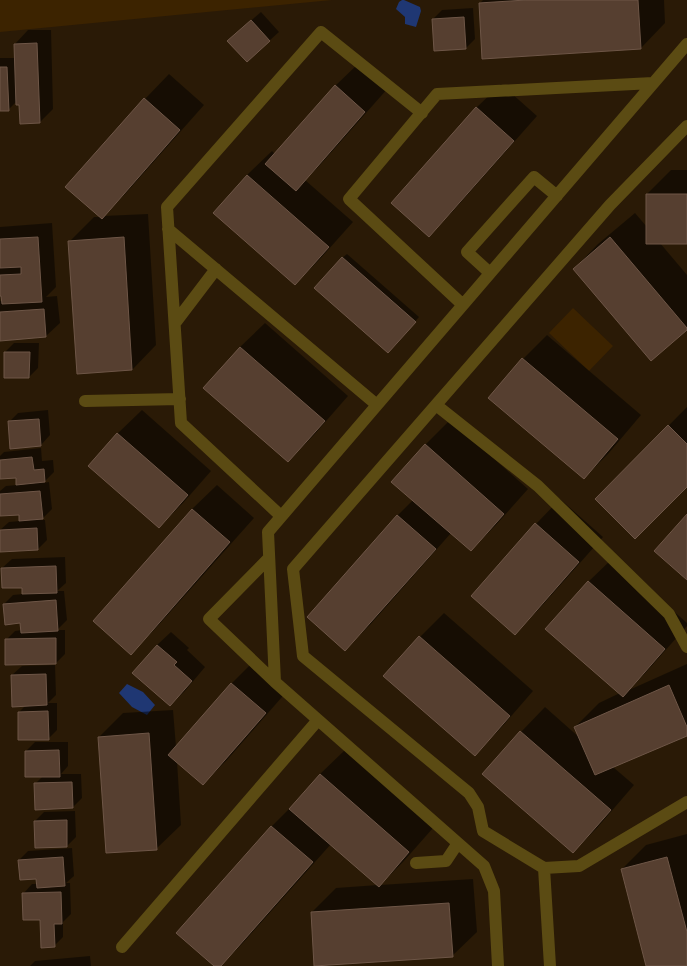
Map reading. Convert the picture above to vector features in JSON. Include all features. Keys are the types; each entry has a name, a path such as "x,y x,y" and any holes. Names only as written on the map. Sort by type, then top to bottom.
{"lane":[{"path":"281,516 181,423 167,207 321,32 422,113"},
{"path":"275,682 268,532 687,44"},
{"path":"463,304 349,199 437,94 653,84"},
{"path":"687,126 610,205 293,569 304,656 469,793 478,807 483,831 544,868 579,866 687,802"},
{"path":"490,273 467,252 534,177 557,196"},
{"path":"168,229 377,405"},
{"path":"175,323 216,269"},
{"path":"85,401 180,399"},
{"path":"436,405 538,486 669,614 687,647"},
{"path":"269,558 208,619 275,682 484,866 494,890 498,966"},
{"path":"122,947 318,720"},
{"path":"416,863 446,861 458,843"},
{"path":"544,868 550,966"}],"shaded area":[{"path":"0,0 332,0 0,32"},
{"path":"573,308 613,346 589,371 549,333"}],"water":[{"path":"402,0 420,7 421,11 416,27 405,24 405,17 396,9 399,2"},
{"path":"127,684 143,692 155,705 147,715 132,707 119,693"}],"building":[{"path":"526,0 638,0 641,49 482,59 479,3"},
{"path":"464,17 466,49 434,51 432,19"},
{"path":"251,20 270,41 247,62 227,41"},
{"path":"37,43 40,123 20,124 19,105 16,105 14,44"},
{"path":"0,67 7,67 9,111 0,111"},
{"path":"335,85 365,112 296,191 265,164"},
{"path":"144,98 180,130 102,219 65,187"},
{"path":"476,107 514,141 429,237 391,203"},
{"path":"247,175 329,247 295,285 213,213"},
{"path":"646,194 687,194 687,244 646,244"},
{"path":"38,237 42,302 2,304 0,296 0,275 21,274 21,267 0,268 0,239"},
{"path":"124,237 132,370 77,374 68,241"},
{"path":"610,237 687,328 687,330 651,361 573,269"},
{"path":"342,257 416,322 388,353 314,288"},
{"path":"44,309 46,337 0,341 0,312"},
{"path":"240,347 325,421 288,462 203,388"},
{"path":"4,352 30,352 29,378 4,378"},
{"path":"522,358 618,439 584,479 488,398"},
{"path":"39,419 41,446 10,449 8,421"},
{"path":"668,425 687,444 687,487 635,539 595,499"},
{"path":"117,433 188,495 159,528 88,466"},
{"path":"425,444 504,514 471,551 391,482"},
{"path":"32,457 34,470 44,469 45,482 16,485 16,478 0,479 0,460"},
{"path":"40,491 43,519 19,521 19,515 0,516 0,494"},
{"path":"192,509 230,542 131,655 93,621"},
{"path":"687,514 687,580 654,551"},
{"path":"397,515 436,549 345,651 307,617"},
{"path":"535,523 579,562 515,635 471,596"},
{"path":"37,528 38,550 0,552 0,530"},
{"path":"56,566 57,593 22,594 22,588 2,588 1,568"},
{"path":"588,581 665,649 623,697 545,629"},
{"path":"56,600 58,631 21,633 20,623 5,625 3,604"},
{"path":"419,636 510,716 475,756 383,676"},
{"path":"56,638 56,664 5,665 5,639"},
{"path":"157,645 177,662 174,665 192,681 170,706 132,673"},
{"path":"46,674 47,705 12,707 11,675"},
{"path":"231,683 266,713 203,785 168,755"},
{"path":"669,685 687,727 687,736 595,775 574,727"},
{"path":"48,711 49,740 18,740 18,712"},
{"path":"520,731 611,810 573,853 482,774"},
{"path":"149,733 157,850 106,853 98,737"},
{"path":"59,750 60,777 25,777 25,751"},
{"path":"320,774 409,852 379,887 289,809"},
{"path":"72,782 73,808 35,810 34,783"},
{"path":"67,820 67,847 35,848 34,821"},
{"path":"271,826 313,862 221,966 214,966 176,933"},
{"path":"63,857 65,886 37,888 36,879 20,880 18,860"},
{"path":"667,857 687,932 687,966 646,966 621,869"},
{"path":"61,892 62,924 54,924 55,947 41,948 40,920 23,920 22,893"},
{"path":"449,903 453,957 314,966 311,912"}]}
